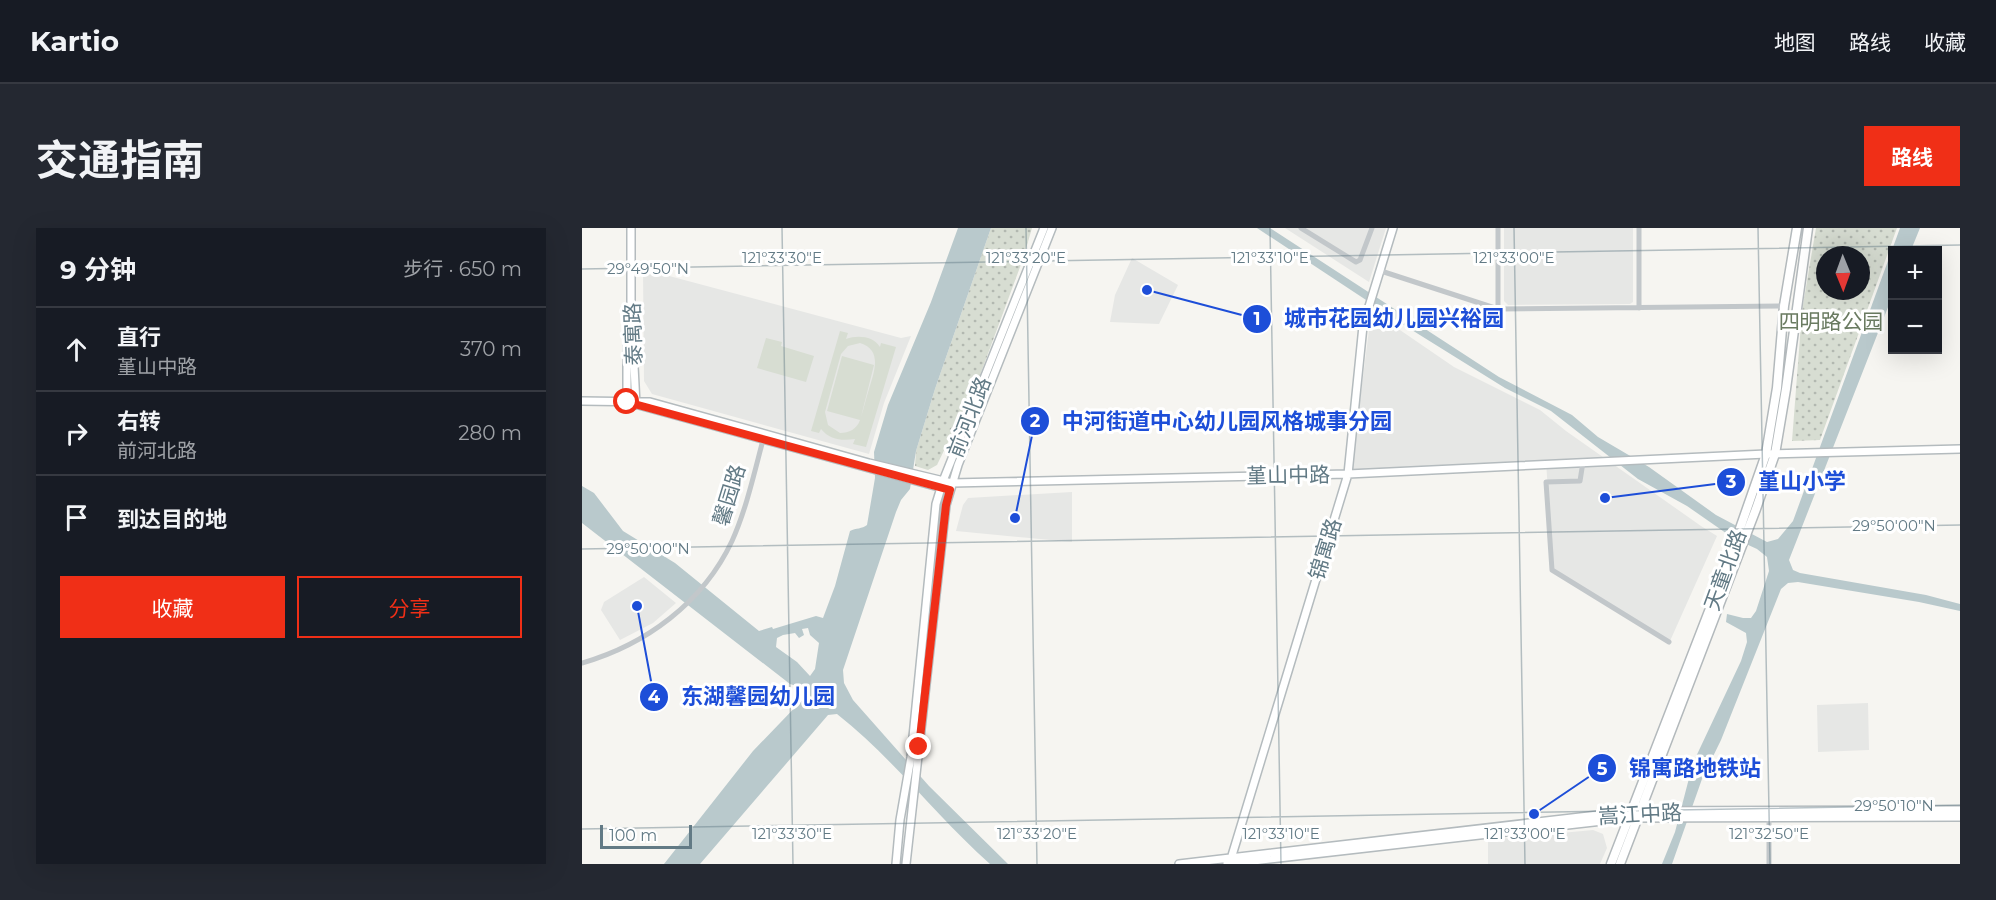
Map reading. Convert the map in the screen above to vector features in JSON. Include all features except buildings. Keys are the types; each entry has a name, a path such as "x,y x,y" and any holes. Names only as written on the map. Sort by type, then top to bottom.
{"main road":[{"name":"泰寓路","path":"627,402 629,228"},
{"name":"泰寓路","path":"629,228 636,403"},
{"name":"前河北路","path":"906,864 936,504 1044,228"},
{"name":"前河北路","path":"896,864 900,820 914,759 946,505 1052,228"},
{"name":"锦寓路","path":"1229,863 1348,474 1363,326 1393,228"},
{"name":"天童北路","path":"1611,864 1635,815 1770,454 1784,306 1797,228"},
{"path":"1770,454 1786,389 1808,228"},
{"name":"堇山中路","path":"582,401 636,403 763,440 951,487 1348,474 1770,454 1960,449"},
{"name":"堇山中路","path":"636,403 650,402 869,466"},
{"path":"1620,864 1635,815 1740,550 1746,523"},
{"name":"嵩江中路","path":"1179,864 1229,863 1670,811 1769,815 1960,810"},
{"name":"嵩江中路","path":"1635,815 1960,817"}],"street":[{"path":"1301,228 1356,262 1360,260 1372,228"},
{"path":"1498,228 1498,309"},
{"path":"1639,228 1639,308"},
{"path":"1381,271 1498,309 1784,306"},
{"name":"馨园路","path":"582,663 606,656 644,637 681,609 705,583 731,542 763,440"},
{"path":"1582,462 1580,481 1546,482 1552,570 1669,642"},
{"path":"1769,815 1769,864"}],"shaded area":[{"path":"958,228 991,228 935,389 916,451 910,489 901,500 896,512 843,670 844,683 853,700 929,786 1008,864 990,864 877,749 837,714 828,715 700,864 664,864 753,751 804,698 803,688 790,684 582,523 582,486 594,493 623,531 675,563 759,631 816,616 823,618 835,586 850,531 867,525 875,478 874,452 888,405 931,302","holes":["808,628 810,635 819,643 815,669 810,676 797,662 776,647 777,638 783,635 795,633 799,638 804,635 802,629"]},
{"path":"1257,228 1270,228 1499,377 1572,415 1598,437 1649,467 1716,515 1767,542 1778,539 1793,521 1888,261 1888,307 1789,560 1793,570 1800,573 1926,595 1960,604 1960,611 1798,582 1788,583 1781,589 1721,740 1702,779 1672,864 1662,864 1675,832 1693,763 1741,661 1747,642 1746,633 1726,622 1727,614 1751,618 1756,611 1769,571 1767,557 1757,549 1733,538 1687,506 1638,479 1551,411 1505,388 1407,327"},
{"path":"1285,228 1386,228 1369,282"},
{"path":"1504,228 1633,228 1633,302 1630,304 1508,305 1504,301"},
{"path":"1900,228 1920,228 1913,246 1893,246"},
{"path":"1132,258 1178,285 1159,324 1110,322 1115,295"},
{"path":"643,269 901,338 911,336 884,403 869,454 652,394 644,381"},
{"path":"1378,315 1454,367 1540,410 1566,431 1717,536 1670,641 1553,569 1546,461 1351,470 1369,330"},
{"path":"1072,492 1072,542 956,531 963,505 968,498"},
{"path":"644,577 676,603 653,623 620,640 601,610 604,602"},
{"path":"1868,703 1869,750 1818,752 1817,705"},
{"path":"1593,830 1603,834 1607,848 1600,864 1488,864 1488,840"}],"green space":[{"path":"991,228 1032,228 1023,259 979,378 937,465 928,470 915,466 916,451"},
{"name":"四明路公园","path":"1816,228 1897,228 1890,246 1888,246 1888,253 1820,440 1792,441 1802,311"},
{"path":"840,331 848,333 846,339 865,337 880,347 881,343 896,347 866,447 853,444 855,439 832,438 821,429 819,433 811,431","holes":["860,343 872,351 875,362 861,417 874,365 842,356 827,411 860,420 852,430 840,433 828,425 825,412 841,354 848,346"]},
{"path":"766,338 782,342 781,346 814,356 806,382 757,368"}],"place":[{"name":"城市花园幼儿园兴裕园","path":"1147,290"},
{"name":"堇山小学","path":"1605,498"},
{"name":"中河街道中心幼儿园风格城事分园","path":"1015,518"},
{"name":"东湖馨园幼儿园","path":"637,606"},
{"name":"锦寓路地铁站","path":"1534,814"}],"route":[{"path":"627,402 950,490 946,505 919,747"}]}
